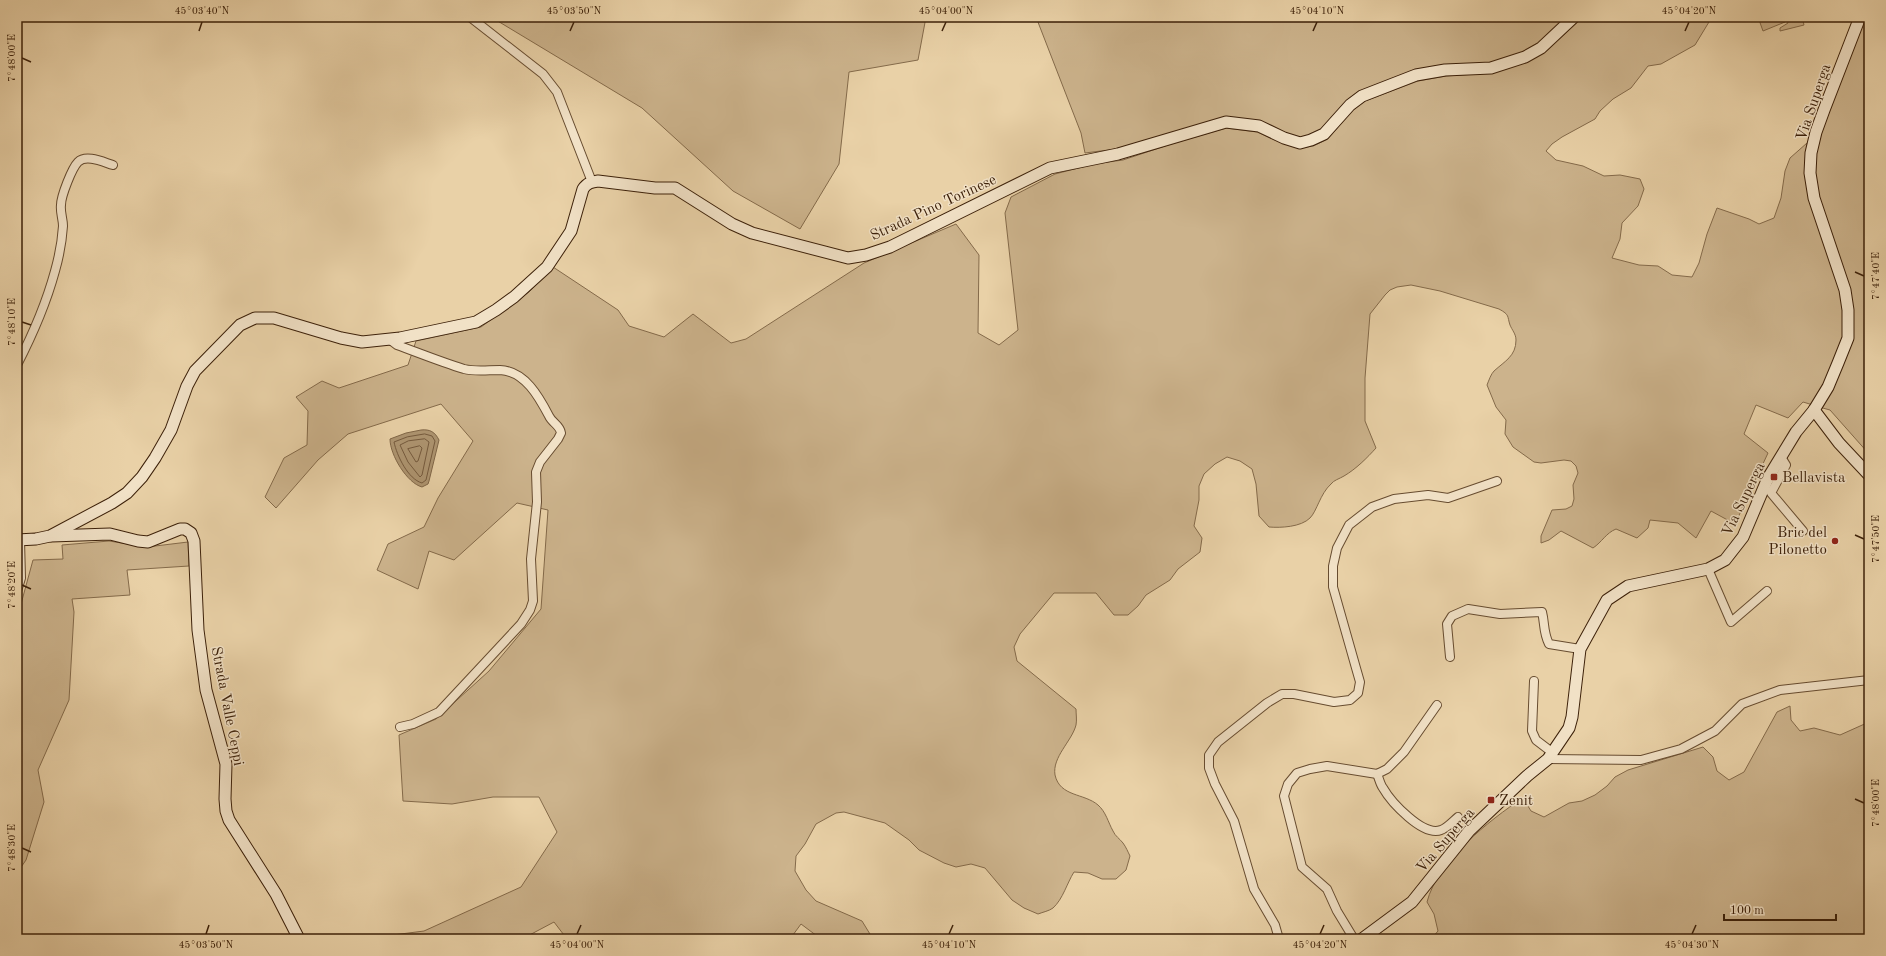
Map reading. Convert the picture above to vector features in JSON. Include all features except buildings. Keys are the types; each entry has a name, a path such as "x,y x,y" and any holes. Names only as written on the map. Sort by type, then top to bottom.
{"street":[{"path":"17,591 21,578 19,540 36,540 50,536 112,503 127,493 142,477 171,430 195,370 240,324 255,318 274,318 341,338 362,342 389,339 476,322 514,297 547,267 556,256 571,231 583,189 586,185 592,182 557,92 543,74 470,17"},
{"name":"Strada Pino Torinese","path":"592,182 598,181 655,188 675,188 732,224 752,232 848,258 866,255 890,247 1050,168 1118,154 1226,122 1259,126 1284,138 1300,143 1311,140 1324,134 1350,105 1362,96 1416,75 1445,70 1491,68 1525,57 1541,48 1574,17"},
{"name":"Via Superga","path":"1362,939 1412,902 1469,831 1550,756 1569,728 1572,717 1580,649 1607,600 1628,586 1708,569 1725,560 1734,550 1743,537 1768,478 1796,432 1814,410 1828,388 1848,338 1848,310 1845,290 1814,198 1810,173 1811,153 1816,132 1860,17"},
{"path":"17,365 40,318 55,271 63,225 60,204 77,163 85,159 90,159 113,165"},
{"path":"389,339 397,344 465,369 480,372 500,370 516,374 524,380 543,402 549,417 558,426 561,433 540,462 536,472 537,502 531,559 534,601 530,610 521,624 439,712 413,724 400,727"},
{"path":"1814,410 1839,443 1869,475"},
{"path":"1781,457 1786,466 1771,494 1803,531"},
{"path":"1279,939 1275,925 1254,889 1234,820 1215,784 1209,768 1209,755 1218,742 1267,703 1282,694 1294,694 1334,702 1350,700 1358,693 1360,682 1333,587 1333,566 1337,548 1349,525 1372,507 1394,499 1428,495 1448,498 1497,481"},
{"name":"Strada Valle Ceppi","path":"50,536 110,534 148,542 180,529 185,529 191,533 194,541 198,630 206,690 226,764 226,810 229,820 276,894 299,939"},
{"path":"1708,569 1731,622 1767,591"},
{"path":"1450,657 1447,624 1452,616 1468,609 1500,614 1542,612 1544,620 1544,634 1549,644 1580,649"},
{"path":"1534,681 1532,731 1536,740 1550,756 1641,760 1681,749 1715,731 1742,704 1780,690 1869,680"},
{"path":"1354,939 1337,911 1327,889 1302,867 1284,796 1288,784 1297,773 1327,766 1377,774 1387,769 1404,752 1436,706"},
{"path":"1377,774 1382,788 1396,806 1420,826 1430,831 1441,830 1458,817"}],"shaded area":[{"path":"491,17 926,17 918,60 849,72 839,164 800,229 733,191 642,108"},
{"path":"1036,17 1566,17 1538,44 1523,52 1490,63 1415,70 1360,92 1346,101 1321,130 1310,136 1300,138 1260,122 1225,117 1116,149 1085,153 1081,133"},
{"path":"1583,17 1712,17 1695,45 1661,64 1648,66 1631,88 1613,99 1600,111 1595,119 1562,137 1552,144 1546,151 1556,160 1583,166 1604,176 1620,175 1640,179 1644,189 1638,206 1622,223 1620,239 1612,258 1639,265 1658,266 1672,275 1692,277 1699,263 1707,234 1717,208 1759,224 1774,218 1781,198 1785,171 1790,158 1807,143 1811,193 1842,291 1846,338 1813,405 1803,402 1788,418 1756,405 1744,434 1768,453 1735,524 1711,511 1696,538 1678,523 1650,520 1648,528 1637,538 1616,529 1609,533 1593,548 1561,531 1549,540 1541,543 1541,536 1552,510 1566,509 1572,506 1574,499 1573,485 1578,473 1576,466 1571,461 1534,462 1513,447 1505,434 1506,420 1496,407 1487,385 1493,372 1509,358 1516,346 1515,336 1508,316 1499,309 1440,291 1411,285 1397,287 1390,290 1385,295 1370,314 1365,378 1365,421 1376,448 1353,470 1332,483 1327,488 1310,518 1296,525 1269,527 1259,516 1256,484 1252,469 1240,461 1227,457 1215,464 1204,474 1199,486 1199,500 1194,526 1202,538 1200,552 1178,569 1170,580 1146,595 1138,606 1128,615 1114,615 1096,593 1054,593 1020,634 1014,647 1017,661 1076,709 1076,725 1071,737 1056,762 1055,775 1058,782 1067,791 1092,801 1101,808 1114,833 1125,846 1130,856 1126,870 1116,879 1102,879 1088,873 1074,872 1062,896 1053,908 1038,914 1024,908 1012,900 985,868 971,864 956,867 944,863 919,850 909,840 885,823 844,812 836,813 816,824 805,844 796,856 795,871 806,890 816,901 862,921 873,939 821,939 801,924 790,939 567,939 554,922 522,939 362,939 424,931 521,887 557,832 539,797 493,797 452,804 403,801 399,735 436,719 489,671 541,609 548,510 517,503 454,560 429,551 418,589 377,570 388,544 424,527 438,498 473,441 441,404 348,434 318,460 276,508 265,497 284,458 307,445 308,411 296,397 322,381 339,388 408,365 416,341 481,327 529,292 553,267 618,310 629,326 664,337 693,314 731,343 746,339 864,263 956,224 979,255 978,333 999,345 1018,330 1005,213 1011,197 1055,174 1094,164 1123,160 1226,128 1257,132 1282,143 1299,148 1313,146 1328,139 1353,109 1365,101 1418,81 1446,76 1492,73 1527,62 1545,52"},
{"path":"1758,17 1783,17 1785,22 1763,31"},
{"path":"1786,17 1802,17 1804,25 1780,31 1780,28 1788,23"},
{"path":"1864,17 1869,17 1869,454 1830,410 1819,407 1852,323 1817,197 1812,147"},
{"path":"109,541 147,547 188,542 189,566 127,570 130,595 72,599 74,612 69,700 38,770 44,802 26,860 17,873 17,613 21,604 33,560 63,559 62,545"},
{"path":"1790,706 1791,720 1800,731 1814,728 1840,735 1869,722 1869,939 1431,939 1438,931 1434,914 1427,902 1441,872 1466,843 1480,830 1523,798 1531,811 1544,817 1569,803 1582,801 1595,795 1607,786 1615,777 1628,770 1703,747 1713,757 1717,771 1729,780 1744,772 1777,712"}],"water":[{"path":"421,430 432,432 439,440 428,484 422,487 411,480 400,468 393,453 390,439 406,433"}],"place":[{"name":"Bellavista","path":"1774,477"},
{"name":"Bric del Pilonetto","path":"1835,541"},
{"name":"Zenit","path":"1491,800"}]}
